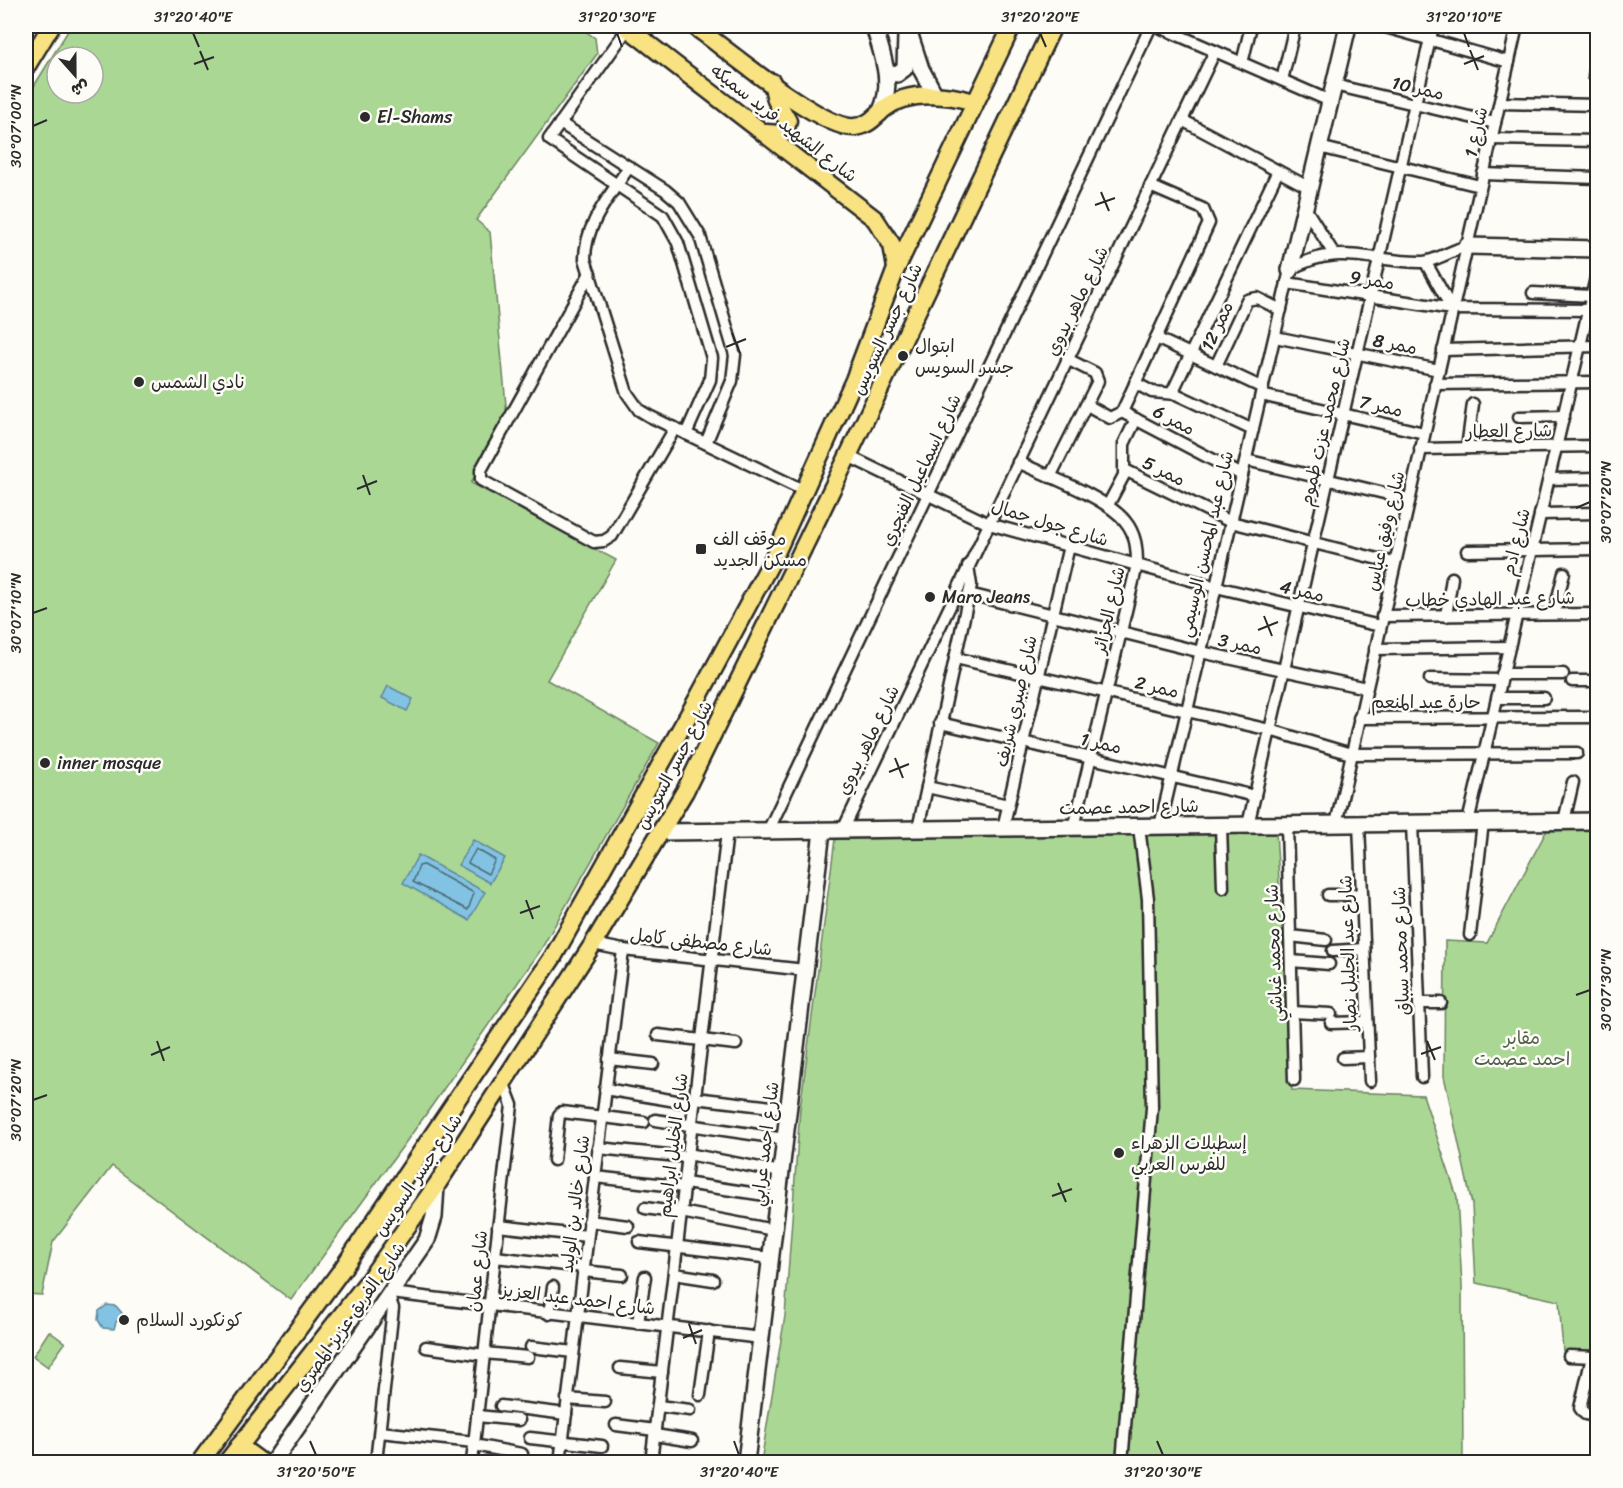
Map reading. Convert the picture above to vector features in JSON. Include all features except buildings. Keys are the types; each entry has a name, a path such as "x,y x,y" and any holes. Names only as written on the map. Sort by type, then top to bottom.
{"main road":[{"path":"26,67 51,26"},
{"name":"شارع الشهيد فريد سميكه","path":"694,26 820,117 844,126 863,125 896,102 935,95 974,102"},
{"name":"شارع جسر السويس","path":"200,1462 343,1268 553,957 775,555 854,380 896,269 1012,26"},
{"name":"شارع جسر السويس","path":"226,1462 398,1242 504,1084 661,832 701,762 1053,26"},
{"name":"شارع الشهيد فريد سميكه","path":"627,27 875,219 892,244 896,269"},
{"path":"767,134 780,134 786,128 788,121 786,113 776,100 772,82"},
{"path":"372,1226 382,1238 398,1242"},
{"path":"343,1268 354,1259 362,1258 366,1266 366,1284"},
{"path":"239,1446 261,1462"}],"street":[{"path":"874,26 887,72 887,92 880,113"},
{"path":"887,72 897,74 905,68 907,26"},
{"path":"907,26 921,69 935,95"},
{"name":"شارع اسماعيل الفنجري","path":"768,831 1151,26"},
{"path":"1157,26 1330,101"},
{"path":"1242,63 1251,26"},
{"path":"1282,80 1295,26"},
{"name":"شارع عبد المحسن الوسيمي","path":"1160,826 1348,26"},
{"path":"1382,26 1509,62"},
{"name":"شارع محمد عزت طموم","path":"1248,825 1433,26"},
{"name":"شارع 1","path":"1467,246 1517,26"},
{"path":"627,27 549,139 657,212 672,229 709,347 712,369 710,380 686,434"},
{"name":"شارع ماهر بدوي","path":"843,830 1215,51"},
{"path":"1594,76 1598,57"},
{"name":"ممر 10","path":"1334,85 1495,123"},
{"path":"1500,103 1598,105"},
{"path":"1182,120 1310,188"},
{"path":"560,123 664,189 691,218 700,236 732,343 735,368 732,381 706,443"},
{"path":"1491,140 1598,141"},
{"path":"1319,147 1480,186"},
{"path":"629,167 589,229 585,244 590,273 627,393 639,410 805,491"},
{"path":"1172,393 1278,171"},
{"path":"1483,174 1598,178"},
{"path":"1087,405 1110,418 1122,412 1209,219 1203,209 1150,186"},
{"path":"1305,208 1334,254"},
{"path":"1289,276 1311,259 1334,254 1426,263 1467,246 1598,249"},
{"name":"شارع وفيق عباس","path":"1336,824 1467,246"},
{"path":"1426,263 1452,309"},
{"name":"شارع ادم","path":"1470,935 1476,822 1484,754 1580,347 1593,310 1592,296 1598,269"},
{"path":"590,273 481,470 481,480 594,542 604,542 612,536 675,428"},
{"name":"ممر 9","path":"1289,276 1371,296 1452,309 1593,310"},
{"path":"1533,293 1592,296"},
{"name":"ممر 12","path":"1216,366 1247,300 1257,298 1281,310"},
{"name":"ممر 8","path":"1275,337 1438,370"},
{"name":"ممر 7","path":"1156,338 1262,391 1343,414 1424,433"},
{"path":"1443,350 1598,346"},
{"path":"1050,477 1098,381 1098,377 1067,359"},
{"path":"1435,384 1598,382"},
{"path":"1135,383 1152,392 1172,393 1253,430"},
{"path":"1467,448 1473,404"},
{"name":"ممر 6","path":"1122,412 1242,475"},
{"path":"1519,417 1564,416"},
{"path":"1108,505 1125,470 1124,444 1136,419"},
{"name":"شارع العطار","path":"1420,449 1598,446"},
{"name":"شارع جول جمال","path":"848,456 988,524 1216,587"},
{"path":"1246,459 1409,499"},
{"name":"شارع الجزائر","path":"1018,462 1108,505 1126,521 1137,548 1137,565 1074,827"},
{"name":"ممر 5","path":"1125,470 1231,522 1394,563"},
{"path":"1549,478 1598,478"},
{"path":"1540,514 1598,513"},
{"name":"شارع صبري شريف","path":"1003,828 1069,546"},
{"path":"1467,551 1598,549"},
{"name":"شارع ماهر بدوي","path":"918,830 969,594 971,575 968,566"},
{"path":"1554,614 1564,573"},
{"path":"1446,616 1452,578"},
{"name":"ممر 4","path":"1216,587 1298,607 1381,621"},
{"name":"ممر 3","path":"969,594 1201,652 1366,688"},
{"name":"شارع عبد الهادي خطاب","path":"1381,621 1446,616 1598,614"},
{"path":"1375,649 1509,647"},
{"name":"ممر 2","path":"955,658 1270,730 1351,754 1577,753"},
{"path":"1430,679 1567,677 1598,681"},
{"path":"1497,698 1544,698"},
{"name":"حارة عبد المنعم","path":"1359,718 1598,717"},
{"name":"ممر 1","path":"940,723 1255,796"},
{"path":"1564,821 1573,782"},
{"path":"927,787 1008,805"},
{"name":"شارع احمد عصمت","path":"661,832 1598,821"},
{"name":"شارع محمد سباق","path":"1412,823 1422,1077"},
{"name":"شارع عبد الجليل نصار","path":"1359,824 1370,1081"},
{"name":"شارع محمد غباشي","path":"1287,825 1294,1080"},
{"path":"1122,1462 1152,1108 1148,899 1139,826"},
{"path":"1221,826 1223,888"},
{"name":"شارع احمد عرابي","path":"746,1462 822,831"},
{"name":"شارع الخليل ابراهيم","path":"651,1462 727,832"},
{"path":"1328,895 1362,895"},
{"path":"1290,936 1326,940"},
{"name":"شارع مصطفى كامل","path":"593,944 623,950 805,970"},
{"path":"1333,951 1364,949"},
{"name":"شارع خالد بن الوليد","path":"560,1462 623,950"},
{"path":"1291,961 1329,964"},
{"path":"1419,1003 1441,1003"},
{"path":"1292,1012 1367,1022"},
{"path":"658,1035 736,1044"},
{"path":"1343,1058 1369,1057"},
{"path":"609,1059 654,1064"},
{"name":"شارع عمان","path":"472,1462 512,1105 504,1084"},
{"path":"606,1089 694,1101 789,1109"},
{"path":"554,1160 560,1113 692,1125 785,1139"},
{"path":"598,1148 688,1156 781,1172"},
{"path":"594,1178 684,1185 778,1197"},
{"name":"شارع الفريق عزيز المصري","path":"278,1459 427,1240 434,1217 436,1186"},
{"path":"645,1208 774,1230"},
{"path":"589,1221 628,1226"},
{"path":"498,1226 587,1236"},
{"path":"639,1242 771,1258"},
{"path":"495,1257 622,1275"},
{"path":"674,1274 712,1280"},
{"path":"638,1323 645,1277"},
{"path":"549,1314 553,1287"},
{"path":"376,1462 393,1308 390,1294"},
{"name":"شارع احمد عبد العزيز","path":"390,1294 761,1338"},
{"path":"700,1395 709,1331"},
{"path":"426,1347 484,1354 573,1352"},
{"path":"1569,1356 1595,1357 1580,1408 1585,1414 1598,1417"},
{"path":"620,1368 662,1372"},
{"path":"567,1399 605,1402"},
{"path":"501,1406 566,1414"},
{"path":"658,1406 690,1410"},
{"path":"477,1416 519,1420"},
{"path":"616,1425 692,1441"},
{"path":"380,1432 474,1443 522,1454"},
{"path":"530,1438 602,1446"}],"green space":[{"path":"71,26 578,26 595,38 597,54 476,220 490,232 507,416 471,483 616,560 547,680 659,743 540,951 424,1117 291,1300 112,1166 53,1242 42,1295 26,1294 26,99 45,68 45,105 105,105 105,45 59,45"},
{"name":"مقابر احمد عصمت","path":"1548,828 1597,830 1597,1351 1563,1351 1559,1301 1476,1283 1472,1204 1444,1076 1445,941 1487,943"},
{"name":"إسطبلات الزهراء للفرس العربي","path":"1276,832 1292,1090 1423,1095 1457,1197 1462,1286 1463,1462 761,1462 785,1316 800,1109 835,839"},
{"path":"49,1331 65,1343 48,1367 33,1356"}],"water":[{"path":"388,686 413,699 407,711 382,698"},
{"path":"473,840 505,858 490,883 458,865"},
{"path":"418,855 485,892 469,920 403,883"},
{"path":"107,1305 116,1306 122,1313 122,1318 116,1322 114,1329 103,1328 98,1320 99,1311"}],"place":[{"name":"El-Shams","path":"365,117"},
{"name":"ابتوال جسر السويس","path":"903,356"},
{"name":"نادي الشمس","path":"139,382"},
{"name":"موقف الف مسكن الجديد","path":"701,549"},
{"name":"Maro Jeans","path":"930,597"},
{"name":"inner mosque","path":"45,763"},
{"name":"إسطبلات الزهراء للفرس العربي","path":"1119,1153"},
{"name":"كونكورد السلام","path":"124,1320"}]}
